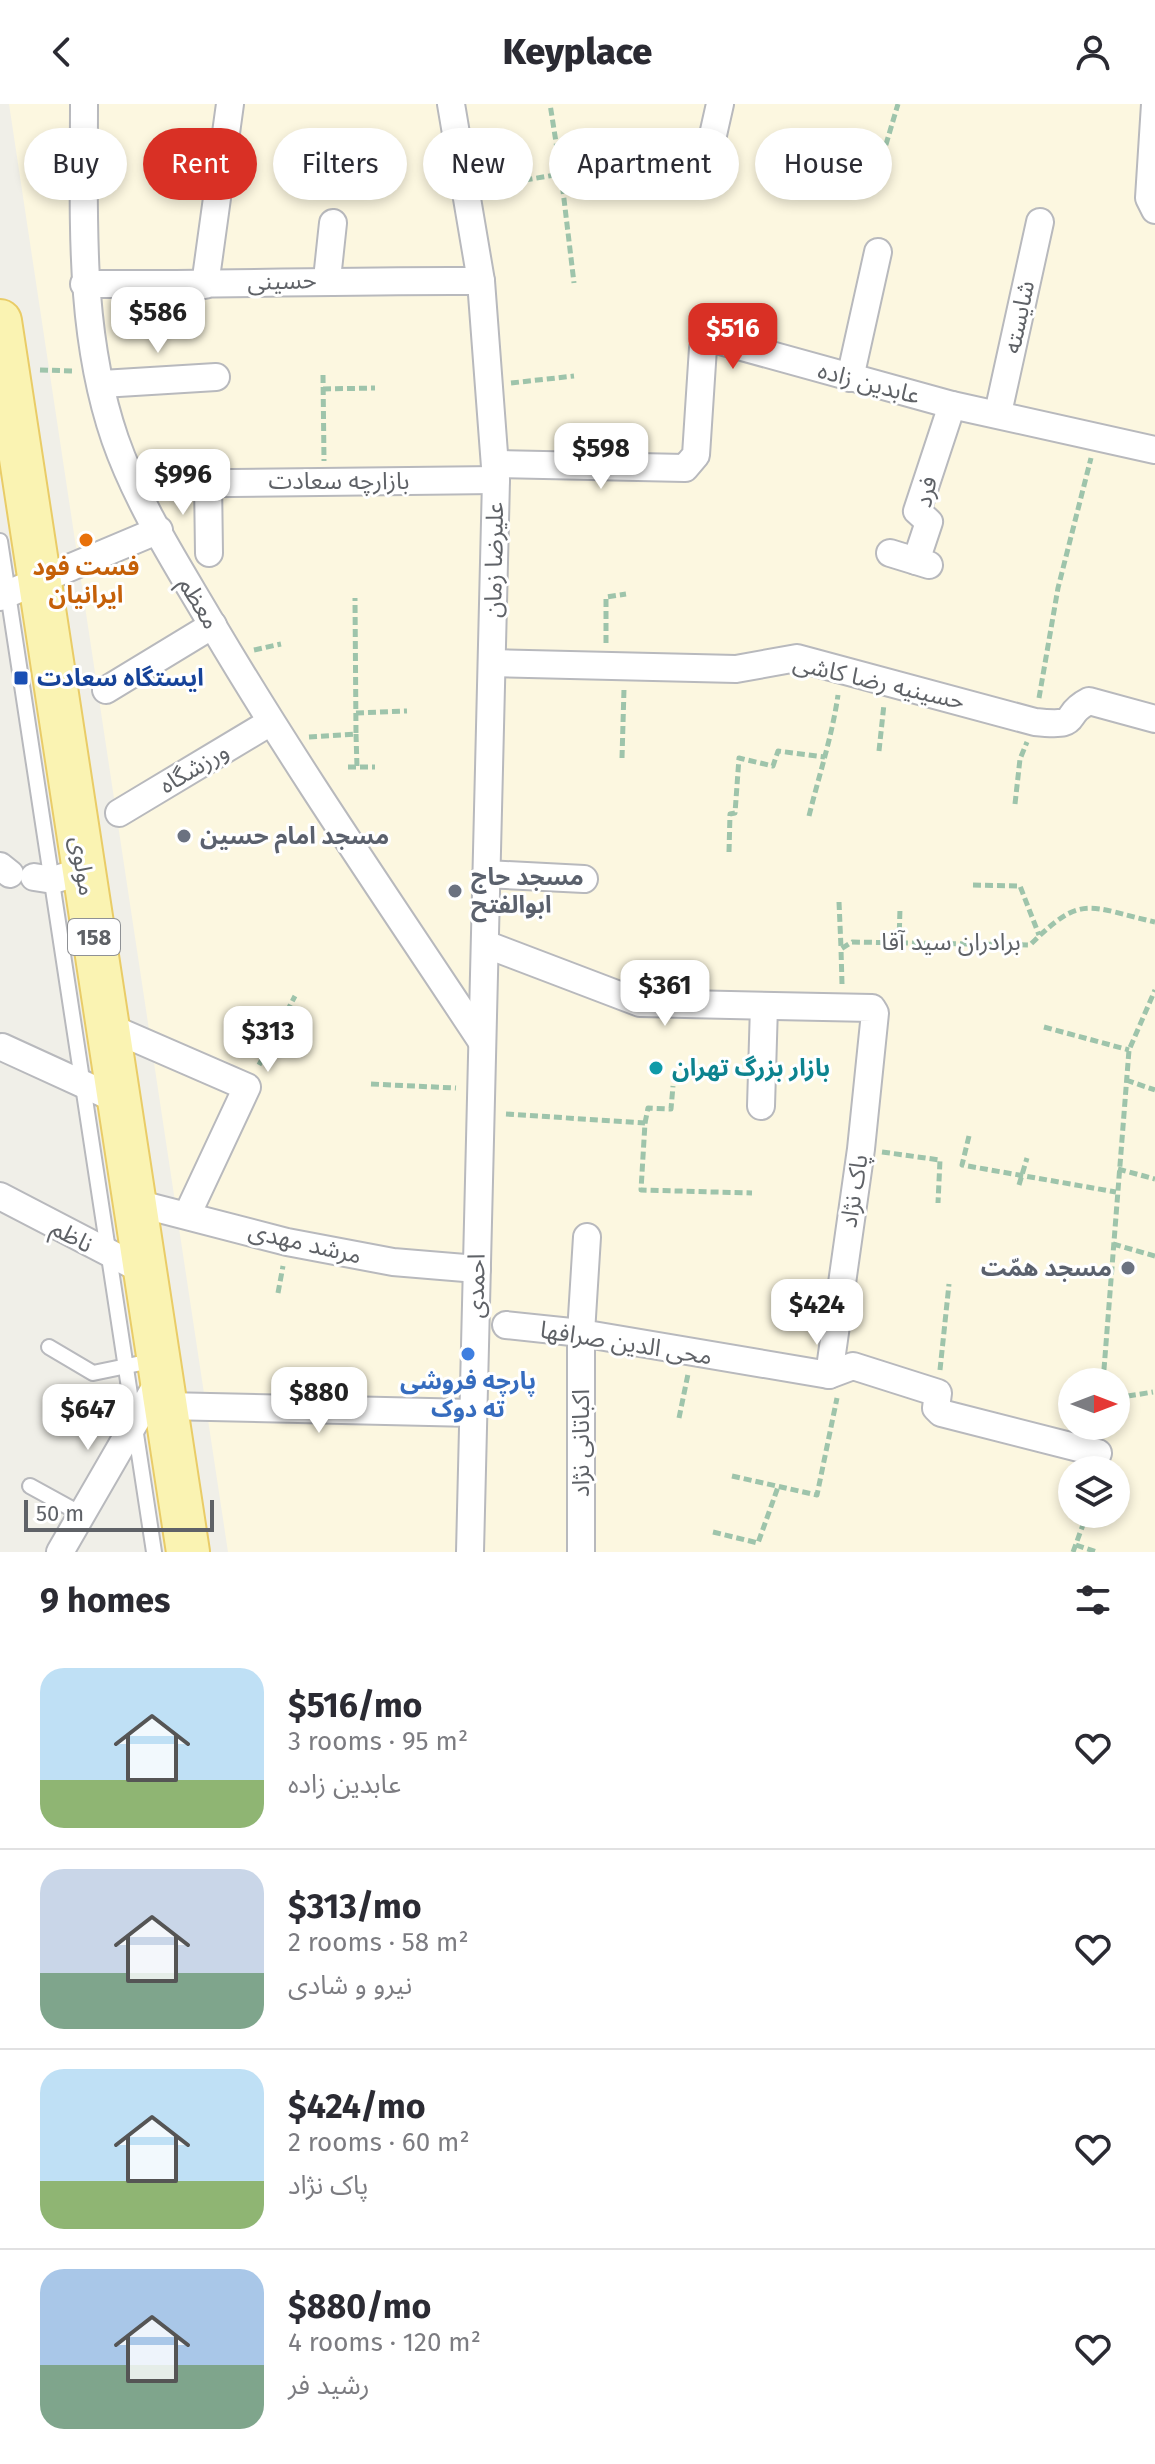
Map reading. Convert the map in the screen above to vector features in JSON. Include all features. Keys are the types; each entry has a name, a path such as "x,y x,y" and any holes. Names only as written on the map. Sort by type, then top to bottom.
{"main road":[{"name":"مولوی","path":"0,321 7,369 16,591 36,874 109,1027 103,1093 136,1203 128,1264 149,1386 188,1552"}],"street":[{"name":"معظم","path":"84,104 84,284 87,317 114,437 134,484 275,731 483,1031"},
{"path":"205,285 230,104"},
{"name":"علیرضا زمان","path":"451,104 455,128"},
{"path":"715,128 720,104"},
{"path":"1155,104 1149,198 1155,210"},
{"name":"علیرضا زمان","path":"467,200 481,281 495,472 483,1031"},
{"name":"شایسته","path":"998,413 1040,222"},
{"path":"327,279 333,223"},
{"path":"850,378 878,252"},
{"name":"حسینی","path":"84,284 205,285 327,279 481,281"},
{"name":"عابدین زاده","path":"692,464 696,455 706,342 713,339 952,405 1155,450"},
{"path":"101,378 216,377"},
{"name":"فرد","path":"890,553 922,563 929,522 917,511 952,405"},
{"name":"بازارچه سعادت","path":"134,484 324,482 495,472 685,468 692,464"},
{"path":"208,481 209,553"},
{"path":"16,591 159,530"},
{"path":"106,690 213,625"},
{"name":"حسینیه رضا کاشی","path":"492,663 736,669 797,658 886,679 1035,722 1062,724 1071,721 1080,706 1089,701 1155,719"},
{"name":"ورزشگاه","path":"119,813 275,731"},
{"path":"486,874 584,879"},
{"path":"485,944 640,1003 842,1007"},
{"path":"761,1106 764,1006"},
{"name":"پاک نژاد","path":"836,1372 875,1013 872,1008 842,1007"},
{"path":"109,1027 247,1087 188,1213"},
{"name":"احمدی","path":"470,1552 483,1031"},
{"path":"2,1047 103,1093"},
{"name":"ناظم","path":"0,1196 128,1264"},
{"name":"مرشد مهدی","path":"136,1203 188,1213 287,1242 393,1262 477,1269"},
{"name":"اکباتانی نژاد","path":"581,1552 581,1333 587,1237"},
{"name":"محی الدین صرافها","path":"506,1325 581,1333 692,1353 836,1372 853,1366 938,1393"},
{"path":"60,1552 149,1386 473,1413"},
{"path":"938,1393 936,1408 941,1413 1098,1453"}],"lane":[{"path":"0,541 16,591"},
{"path":"36,874 103,1093 128,1264"},
{"path":"49,1347 93,1373 149,1386 154,1552"},
{"path":"30,1486 81,1514"}],"path":[{"path":"550,104 554,128"},
{"path":"891,128 898,104"},
{"path":"564,200 574,283"},
{"path":"7,369 101,378"},
{"path":"323,375 324,482"},
{"path":"490,385 574,376"},
{"path":"323,389 375,388"},
{"path":"1015,804 1020,759 1035,722 1058,588 1097,436"},
{"path":"622,758 616,664 606,597 626,594"},
{"path":"355,598 357,767"},
{"path":"809,816 825,757 841,670"},
{"path":"879,751 886,679"},
{"path":"356,713 407,711"},
{"path":"275,731 356,734"},
{"path":"729,852 730,814 735,813 739,758 773,766 778,751 825,757"},
{"path":"348,767 375,767"},
{"path":"973,885 1020,886 1039,935"},
{"path":"839,902 842,1007"},
{"name":"برادران سید آقا","path":"841,949 852,942 1030,945 1054,920 1082,905 1155,922"},
{"path":"899,943 900,908"},
{"path":"1104,1368 1129,1050 1155,990"},
{"path":"247,1087 295,996"},
{"path":"1044,1027 1129,1050"},
{"path":"1126,1080 1155,1090"},
{"path":"371,1084 645,1123"},
{"path":"673,1086 671,1109 648,1108 641,1190 752,1193"},
{"path":"969,1136 962,1165 1116,1192"},
{"path":"861,1149 940,1160 938,1203"},
{"path":"1019,1185 1027,1158"},
{"path":"1118,1169 1155,1179"},
{"path":"1113,1244 1155,1256"},
{"path":"938,1393 949,1284"},
{"path":"679,1418 692,1353"},
{"path":"732,1476 817,1495 836,1372"},
{"path":"1130,1396 1153,1392"},
{"path":"713,1532 758,1543 778,1487"},
{"path":"1082,1528 1074,1549 1097,1552"}],"shaded area":[{"name":"بازار بزرگ تهران","path":"9,104 1155,104 1155,1552 228,1552"}],"place":[{"name":"فست فود ایرانیان","path":"86,540"},
{"name":"ایستگاه سعادت","path":"21,678"},
{"name":"مسجد امام حسین","path":"184,836"},
{"name":"مسجد حاج ابوالفتح","path":"455,891"},
{"name":"بازار بزرگ تهران","path":"656,1068"},
{"name":"مسجد همّت","path":"1128,1268"},
{"name":"پارچه فروشی ته دوک","path":"468,1354"}]}
